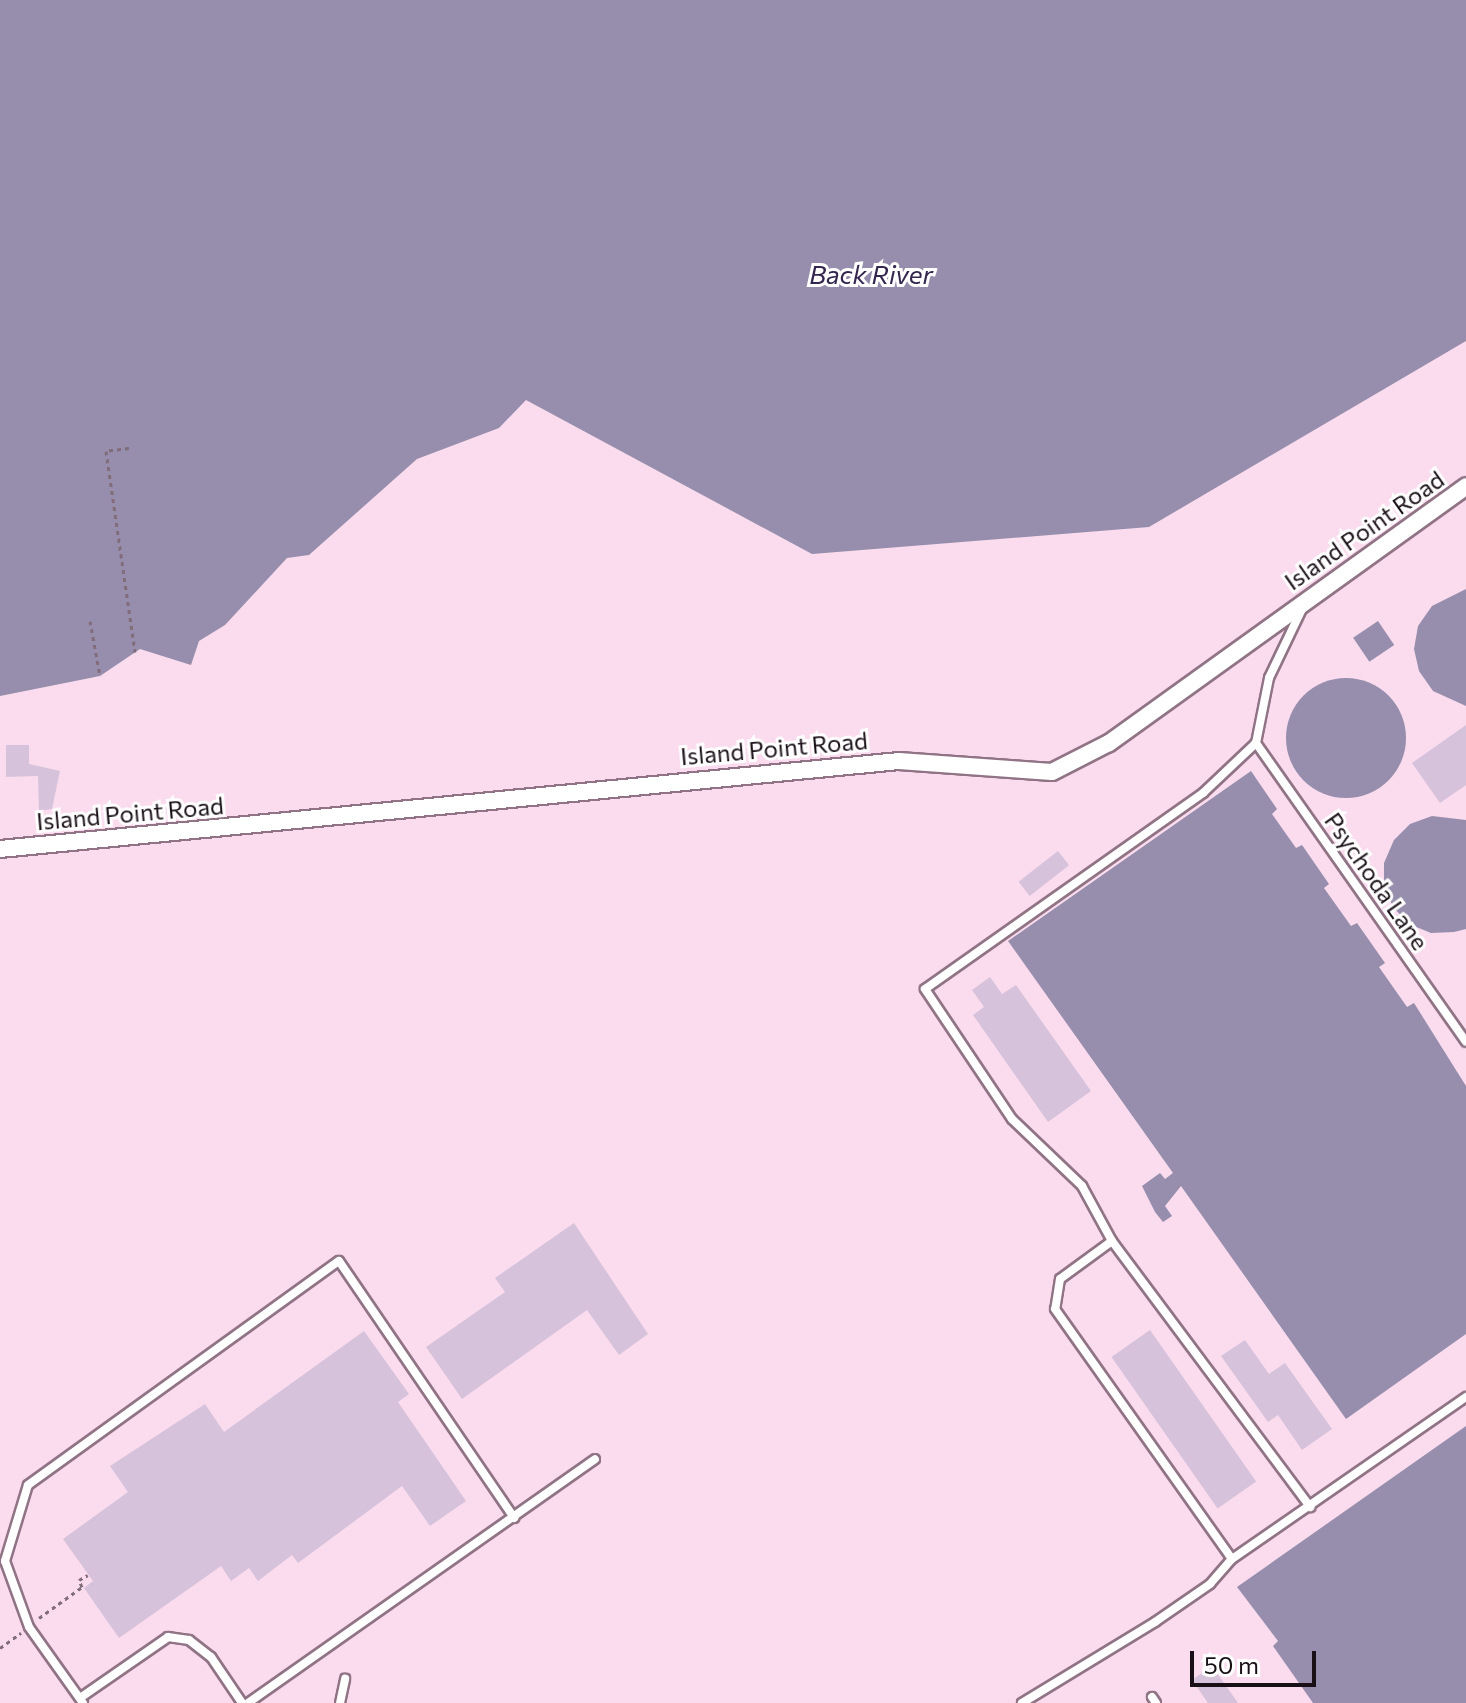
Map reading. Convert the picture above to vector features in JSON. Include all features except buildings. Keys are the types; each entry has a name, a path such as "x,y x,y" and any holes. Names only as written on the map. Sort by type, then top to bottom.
{"street":[{"name":"Island Point Road","path":"0,849 885,762 926,760 1052,772 1109,743 1466,486"}],"lane":[{"path":"1306,600 1269,678 1256,743 1203,793 925,989 1012,1119 1082,1186 1112,1241 1310,1507"},
{"name":"Psychoda Lane","path":"1256,743 1466,1042"},
{"path":"1112,1241 1060,1279 1055,1309 1232,1559"},
{"path":"514,1518 339,1261 28,1485 5,1561 29,1627 82,1701 168,1637 189,1640 211,1657 245,1703 514,1518 595,1459"},
{"path":"1022,1703 1155,1622 1210,1584 1232,1559 1466,1397"},
{"path":"340,1703 345,1679"}],"path":[{"path":"129,448 106,451 135,652"},
{"path":"90,621 100,676"},
{"path":"0,1648 82,1587 79,1580 88,1575"}],"water":[{"name":"Back River","path":"0,0 1466,0 1466,341 1149,527 812,554 526,400 499,428 417,459 309,555 287,558 225,625 199,641 191,665 140,649 100,676 0,696"},
{"path":"1466,589 1466,706 1433,691 1419,671 1414,649 1418,626 1432,606"},
{"path":"1378,621 1394,645 1369,662 1353,638"},
{"path":"1346,678 1369,683 1388,696 1401,715 1406,738 1401,761 1388,780 1369,793 1346,798 1323,793 1304,780 1291,761 1286,738 1291,715 1304,696 1323,683"},
{"path":"1251,771 1277,809 1272,814 1296,848 1302,845 1329,884 1324,888 1351,926 1357,923 1385,963 1379,967 1407,1007 1414,1003 1466,1086 1466,1334 1346,1419 1181,1186 1165,1206 1172,1216 1163,1222 1155,1212 1142,1186 1160,1173 1165,1179 1173,1173 1008,941"},
{"path":"1432,816 1466,820 1466,929 1454,932 1431,933 1409,924 1393,907 1384,886 1384,863 1394,840 1410,824"},
{"path":"1466,1426 1466,1703 1313,1703 1273,1646 1278,1641 1237,1587"}]}
